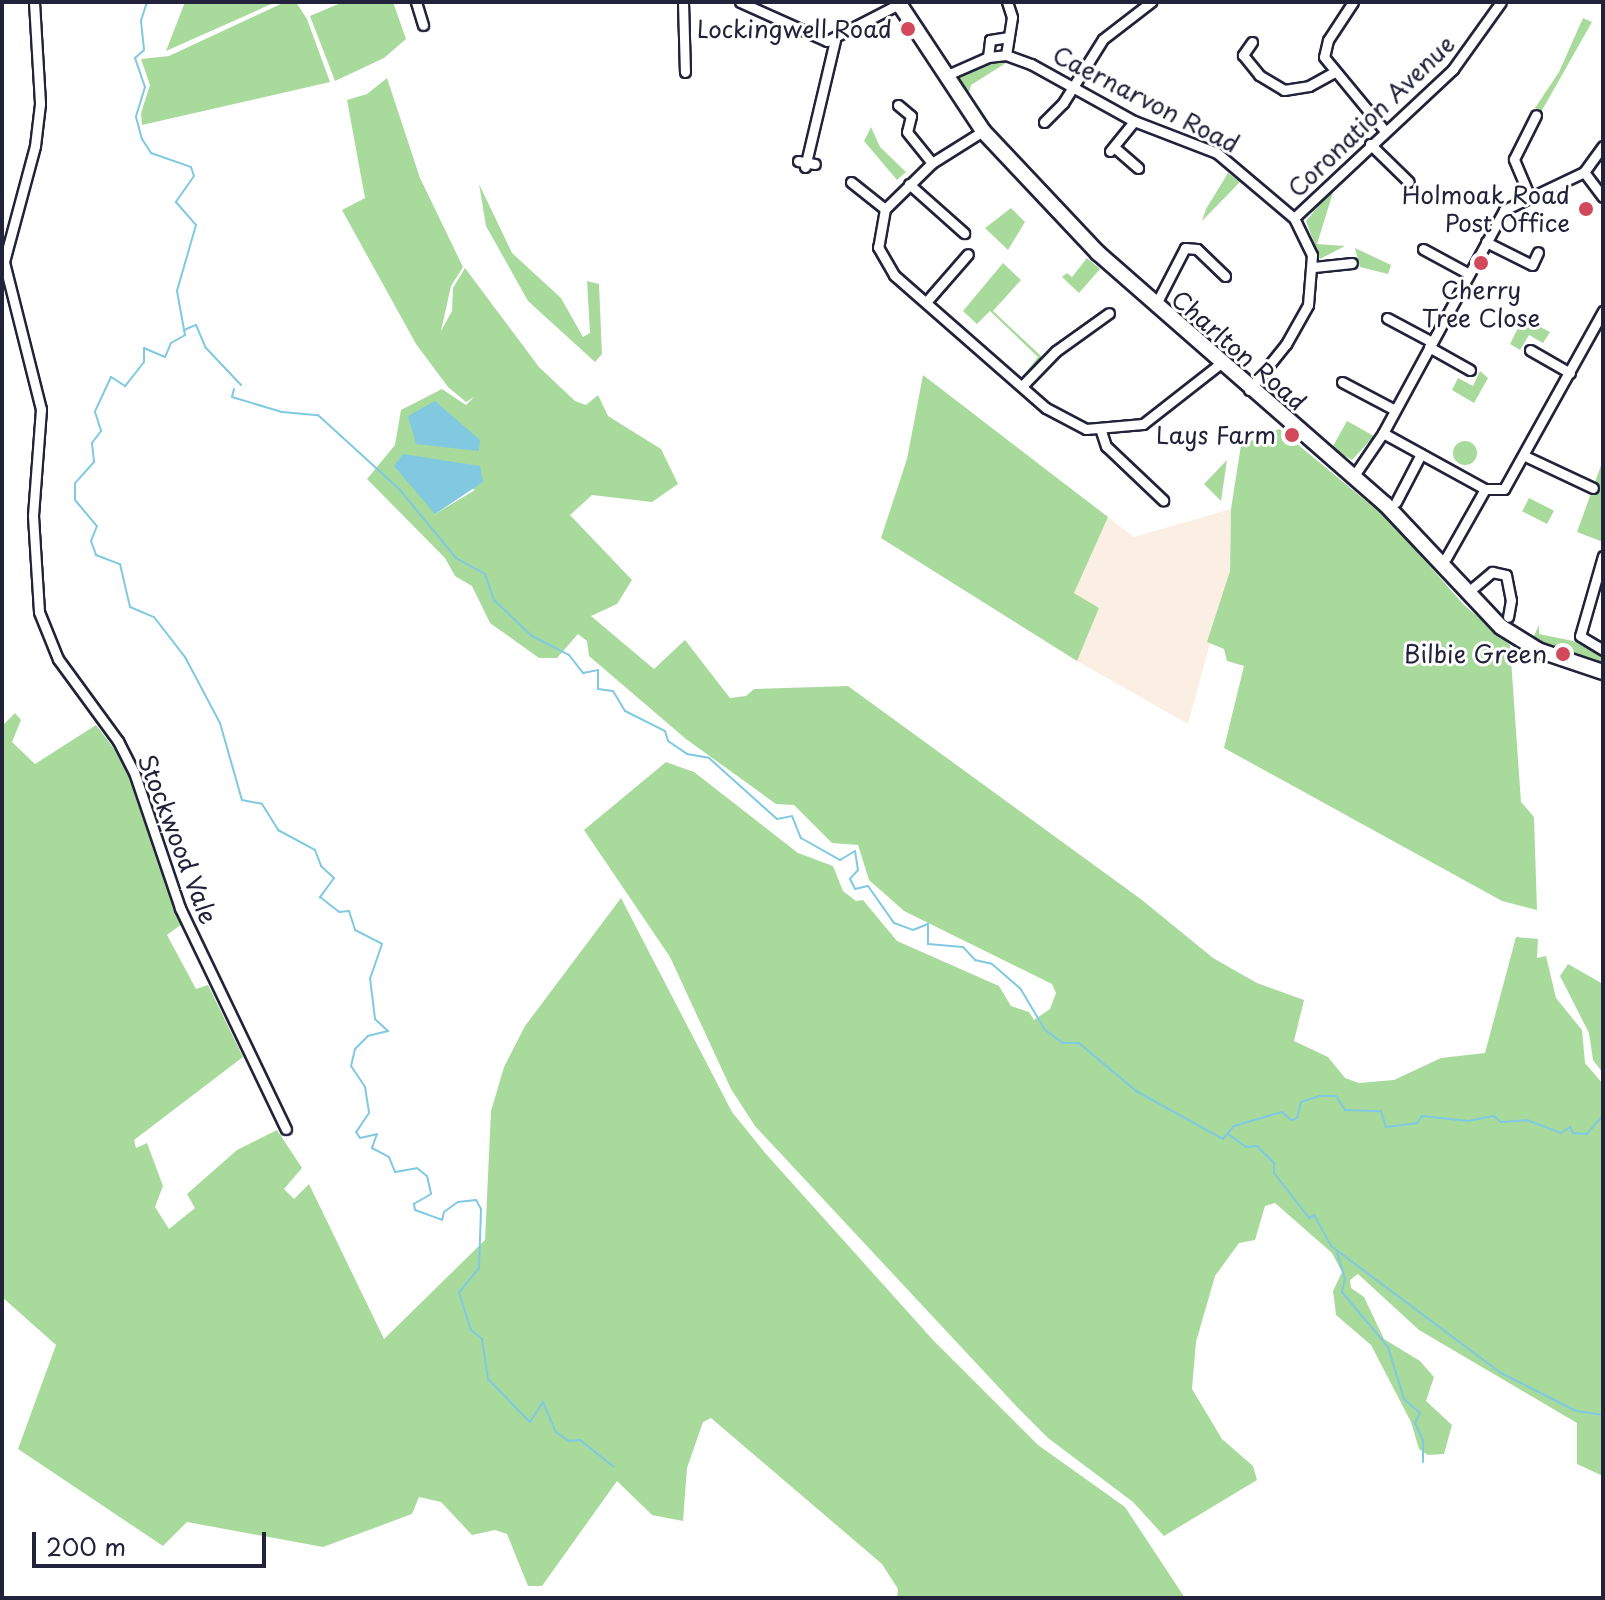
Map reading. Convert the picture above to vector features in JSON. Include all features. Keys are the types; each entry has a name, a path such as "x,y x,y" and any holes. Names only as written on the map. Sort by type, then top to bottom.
{"street":[{"name":"Stockwood Vale","path":"34,2 40,104 35,146 4,262 41,409 33,516 39,612 58,659 118,741 134,772 180,908 286,1129"},
{"path":"416,2 423,25"},
{"path":"683,2 685,72"},
{"path":"740,2 819,39 835,40 898,3"},
{"path":"944,76 988,57 1006,55 1012,17 1007,2"},
{"path":"1044,122 1074,85 1103,39 1151,2"},
{"path":"1353,2 1324,48 1334,72 1385,131"},
{"name":"Coronation Avenue","path":"1294,218 1467,55 1501,2"},
{"name":"Charlton Road","path":"898,3 983,131 1063,220 1249,390 1353,477 1467,593 1520,640 1603,672"},
{"path":"988,57 990,40 1009,37"},
{"path":"806,163 835,40"},
{"path":"1252,42 1243,55 1272,86 1293,91 1334,72"},
{"name":"Caernarvon Road","path":"1006,55 1074,85 1134,121 1217,153 1294,218 1308,238 1314,267 1308,305 1296,329 1249,390"},
{"path":"898,105 911,116 907,132 932,163"},
{"path":"1529,195 1514,159 1536,115"},
{"path":"1134,121 1112,149 1138,168"},
{"path":"983,131 932,163 885,209 877,234 883,260 1065,419 1101,431 1143,424 1221,363"},
{"path":"1370,144 1409,182"},
{"path":"1353,477 1383,433 1504,210 1529,195 1584,172 1603,146"},
{"path":"1584,172 1603,197"},
{"path":"851,182 885,209"},
{"path":"909,184 964,233"},
{"path":"1486,242 1532,265 1538,252"},
{"path":"1155,306 1185,248 1197,249 1225,276"},
{"path":"1423,249 1469,274"},
{"path":"927,301 954,264 968,254"},
{"path":"1314,267 1352,263"},
{"path":"1383,433 1485,489 1504,489 1603,311"},
{"path":"1023,385 1056,351 1109,313"},
{"path":"1387,318 1470,370"},
{"path":"1530,350 1570,373"},
{"path":"1342,382 1395,410"},
{"path":"1101,431 1106,446 1163,500"},
{"path":"1396,502 1421,454"},
{"path":"1525,456 1593,488"},
{"path":"1446,558 1485,489"},
{"path":"1603,556 1580,636 1603,650"},
{"path":"1467,593 1492,572 1506,575 1511,600 1508,617"}],"shaded area":[{"path":"1231,509 1230,571 1188,724 1077,661 1099,608 1074,593 1108,517 1134,537"}],"green space":[{"path":"185,2 276,2 166,51"},
{"path":"285,2 296,2 307,19 330,82 142,125 141,113 150,85 141,59 169,56"},
{"path":"343,2 393,2 406,39 384,58 335,81 310,16"},
{"path":"1583,18 1592,22 1541,112 1535,108 1559,72"},
{"path":"1004,60 1026,66 1006,63 971,85 969,93 1004,144 1102,248 999,145 957,88 957,75"},
{"path":"387,78 420,178 463,267 451,286 441,331 452,311 453,288 465,268 539,367 575,401 586,405 598,395 608,416 661,449 678,484 652,502 592,495 570,515 632,580 617,604 591,616 654,669 685,640 730,698 746,696 754,689 848,686 1142,900 1213,958 1257,983 1304,1000 1294,1041 1328,1057 1345,1078 1359,1083 1394,1080 1441,1058 1485,1053 1516,937 1538,939 1537,958 1546,956 1556,998 1582,1030 1585,1063 1603,1084 1603,1476 1577,1464 1577,1423 1419,1330 1358,1274 1350,1280 1351,1288 1364,1297 1384,1339 1420,1361 1434,1377 1426,1401 1452,1425 1444,1454 1428,1455 1419,1449 1411,1422 1371,1345 1336,1315 1333,1291 1342,1272 1332,1253 1275,1203 1265,1206 1255,1240 1239,1243 1215,1276 1196,1342 1192,1389 1222,1439 1253,1466 1257,1480 1164,1536 1133,1502 1048,1438 1018,1408 755,1126 731,1089 670,957 584,830 666,762 694,772 798,853 833,866 843,891 856,901 863,900 897,941 999,986 1011,1006 1029,1012 1034,1020 1050,1009 1056,993 1052,984 904,911 869,880 858,845 832,843 794,805 776,804 686,739 589,656 587,641 578,634 557,658 539,658 490,623 472,586 455,576 445,558 367,479 395,445 401,410 442,389 466,405 474,397 466,402 448,387 416,344 342,210 365,198 347,100 367,94","holes":["403,455 475,490 435,514"]},
{"path":"871,127 880,147 906,172 897,180 864,141"},
{"path":"1228,173 1240,182 1202,221 1206,209"},
{"path":"479,184 512,253 561,298 583,337 590,333 587,281 599,284 602,354 595,362 528,301 486,226"},
{"path":"1335,186 1317,244 1345,246 1320,259 1306,221"},
{"path":"1011,208 1025,222 1008,250 985,228"},
{"path":"1355,248 1391,265 1388,274 1360,267"},
{"path":"1087,258 1100,269 1079,293 1062,277 1067,273 1072,277"},
{"path":"1003,263 1021,280 993,311 1042,357 1023,376 1038,357 990,311 977,324 963,311"},
{"path":"1523,318 1550,332 1543,343 1529,335 1520,350 1510,344"},
{"path":"1480,371 1488,378 1474,403 1452,390 1458,378 1473,386"},
{"path":"923,375 1108,517 1074,593 1099,608 1077,661 881,538 907,459"},
{"path":"1347,421 1374,436 1352,460 1332,448"},
{"path":"1279,429 1389,520 1464,605 1510,645 1521,802 1534,817 1537,910 1502,901 1224,748 1244,666 1227,661 1224,649 1207,642 1230,571 1231,509 1241,445"},
{"path":"1465,441 1474,444 1477,453 1474,462 1465,465 1456,462 1453,453 1456,444"},
{"path":"1227,460 1221,501 1204,484"},
{"path":"1603,460 1603,542 1577,532"},
{"path":"1529,498 1554,511 1547,524 1522,511"},
{"path":"1539,625 1539,634 1573,641 1603,656 1603,667 1533,638"},
{"path":"15,713 21,720 12,742 35,764 96,725 115,750 140,799 182,924 167,935 196,989 208,985 243,1057 134,1140 136,1148 147,1143 163,1186 155,1207 169,1229 195,1208 187,1194 237,1150 277,1130 302,1168 284,1189 294,1199 309,1184 384,1339 485,1240 491,1111 504,1067 525,1026 621,898 732,1112 933,1340 1038,1445 1125,1507 1185,1598 897,1598 898,1589 882,1564 711,1418 703,1422 687,1468 683,1521 652,1515 617,1481 542,1586 528,1586 507,1534 495,1530 472,1535 441,1502 419,1497 412,1514 323,1547 187,1522 163,1546 18,1449 56,1345 2,1297 2,726"},
{"path":"1568,964 1603,984 1603,1073 1593,1060 1589,1033 1560,976"}],"water":[{"path":"435,401 480,440 479,451 416,444 408,416"},
{"path":"403,454 480,466 483,482 435,514 394,466"}],"waterway":[{"path":"147,2 141,21 144,50 135,58 145,87 136,117 142,139 151,153 191,167 194,176 176,202 196,225 177,291 185,335 171,343 165,357 144,348 144,362 125,386 111,377 95,412 101,431 92,443 94,462 75,483 75,500 97,526 91,541 96,555 120,564 130,607 154,617 185,657 220,723 242,800 262,804 278,830 315,850 321,866 334,878 320,897 339,912 349,911 355,930 382,944 370,978 375,1019 388,1031 368,1036 355,1049 351,1066 365,1087 369,1113 356,1132 360,1138 377,1134 372,1148 389,1157 395,1172 417,1168 427,1176 431,1194 414,1204 415,1210 442,1220 444,1212 458,1202 476,1200 481,1209 479,1268 459,1293 471,1330 482,1339 488,1379 530,1422 543,1402 556,1432 569,1441 580,1440 614,1467"},
{"path":"184,330 196,325 206,348 241,385"},
{"path":"234,389 232,397 282,412 318,415 400,490 456,558 485,574 494,600 532,636 569,655 583,673 598,670 598,689 613,691 625,711 665,731 668,741 687,754 709,758 777,819 792,816 801,838 840,860 855,851 858,870 850,879 855,889 868,886 894,923 913,930 928,924 928,944 963,947 975,960 992,964 1020,988 1045,1030 1063,1043 1079,1043 1136,1091 1223,1139 1234,1126 1282,1112 1291,1120 1297,1118 1301,1102 1319,1096 1336,1096 1345,1110 1381,1111 1386,1127 1417,1123 1422,1116 1468,1121 1494,1116 1501,1122 1527,1120 1561,1133 1570,1127 1573,1133 1587,1134 1603,1115"},
{"path":"1228,1134 1246,1147 1257,1146 1274,1163 1274,1173 1309,1218 1314,1215 1331,1246 1501,1373 1576,1411 1603,1415"},
{"path":"1337,1253 1345,1279 1342,1292 1388,1347 1404,1399 1420,1413 1415,1423 1423,1440 1423,1462"}],"place":[{"name":"Lockingwell Road","path":"908,29"},
{"name":"Holmoak Road Post Office","path":"1586,209"},
{"name":"Cherry Tree Close","path":"1481,263"},
{"name":"Lays Farm","path":"1292,435"},
{"name":"Bilbie Green","path":"1563,654"}]}
